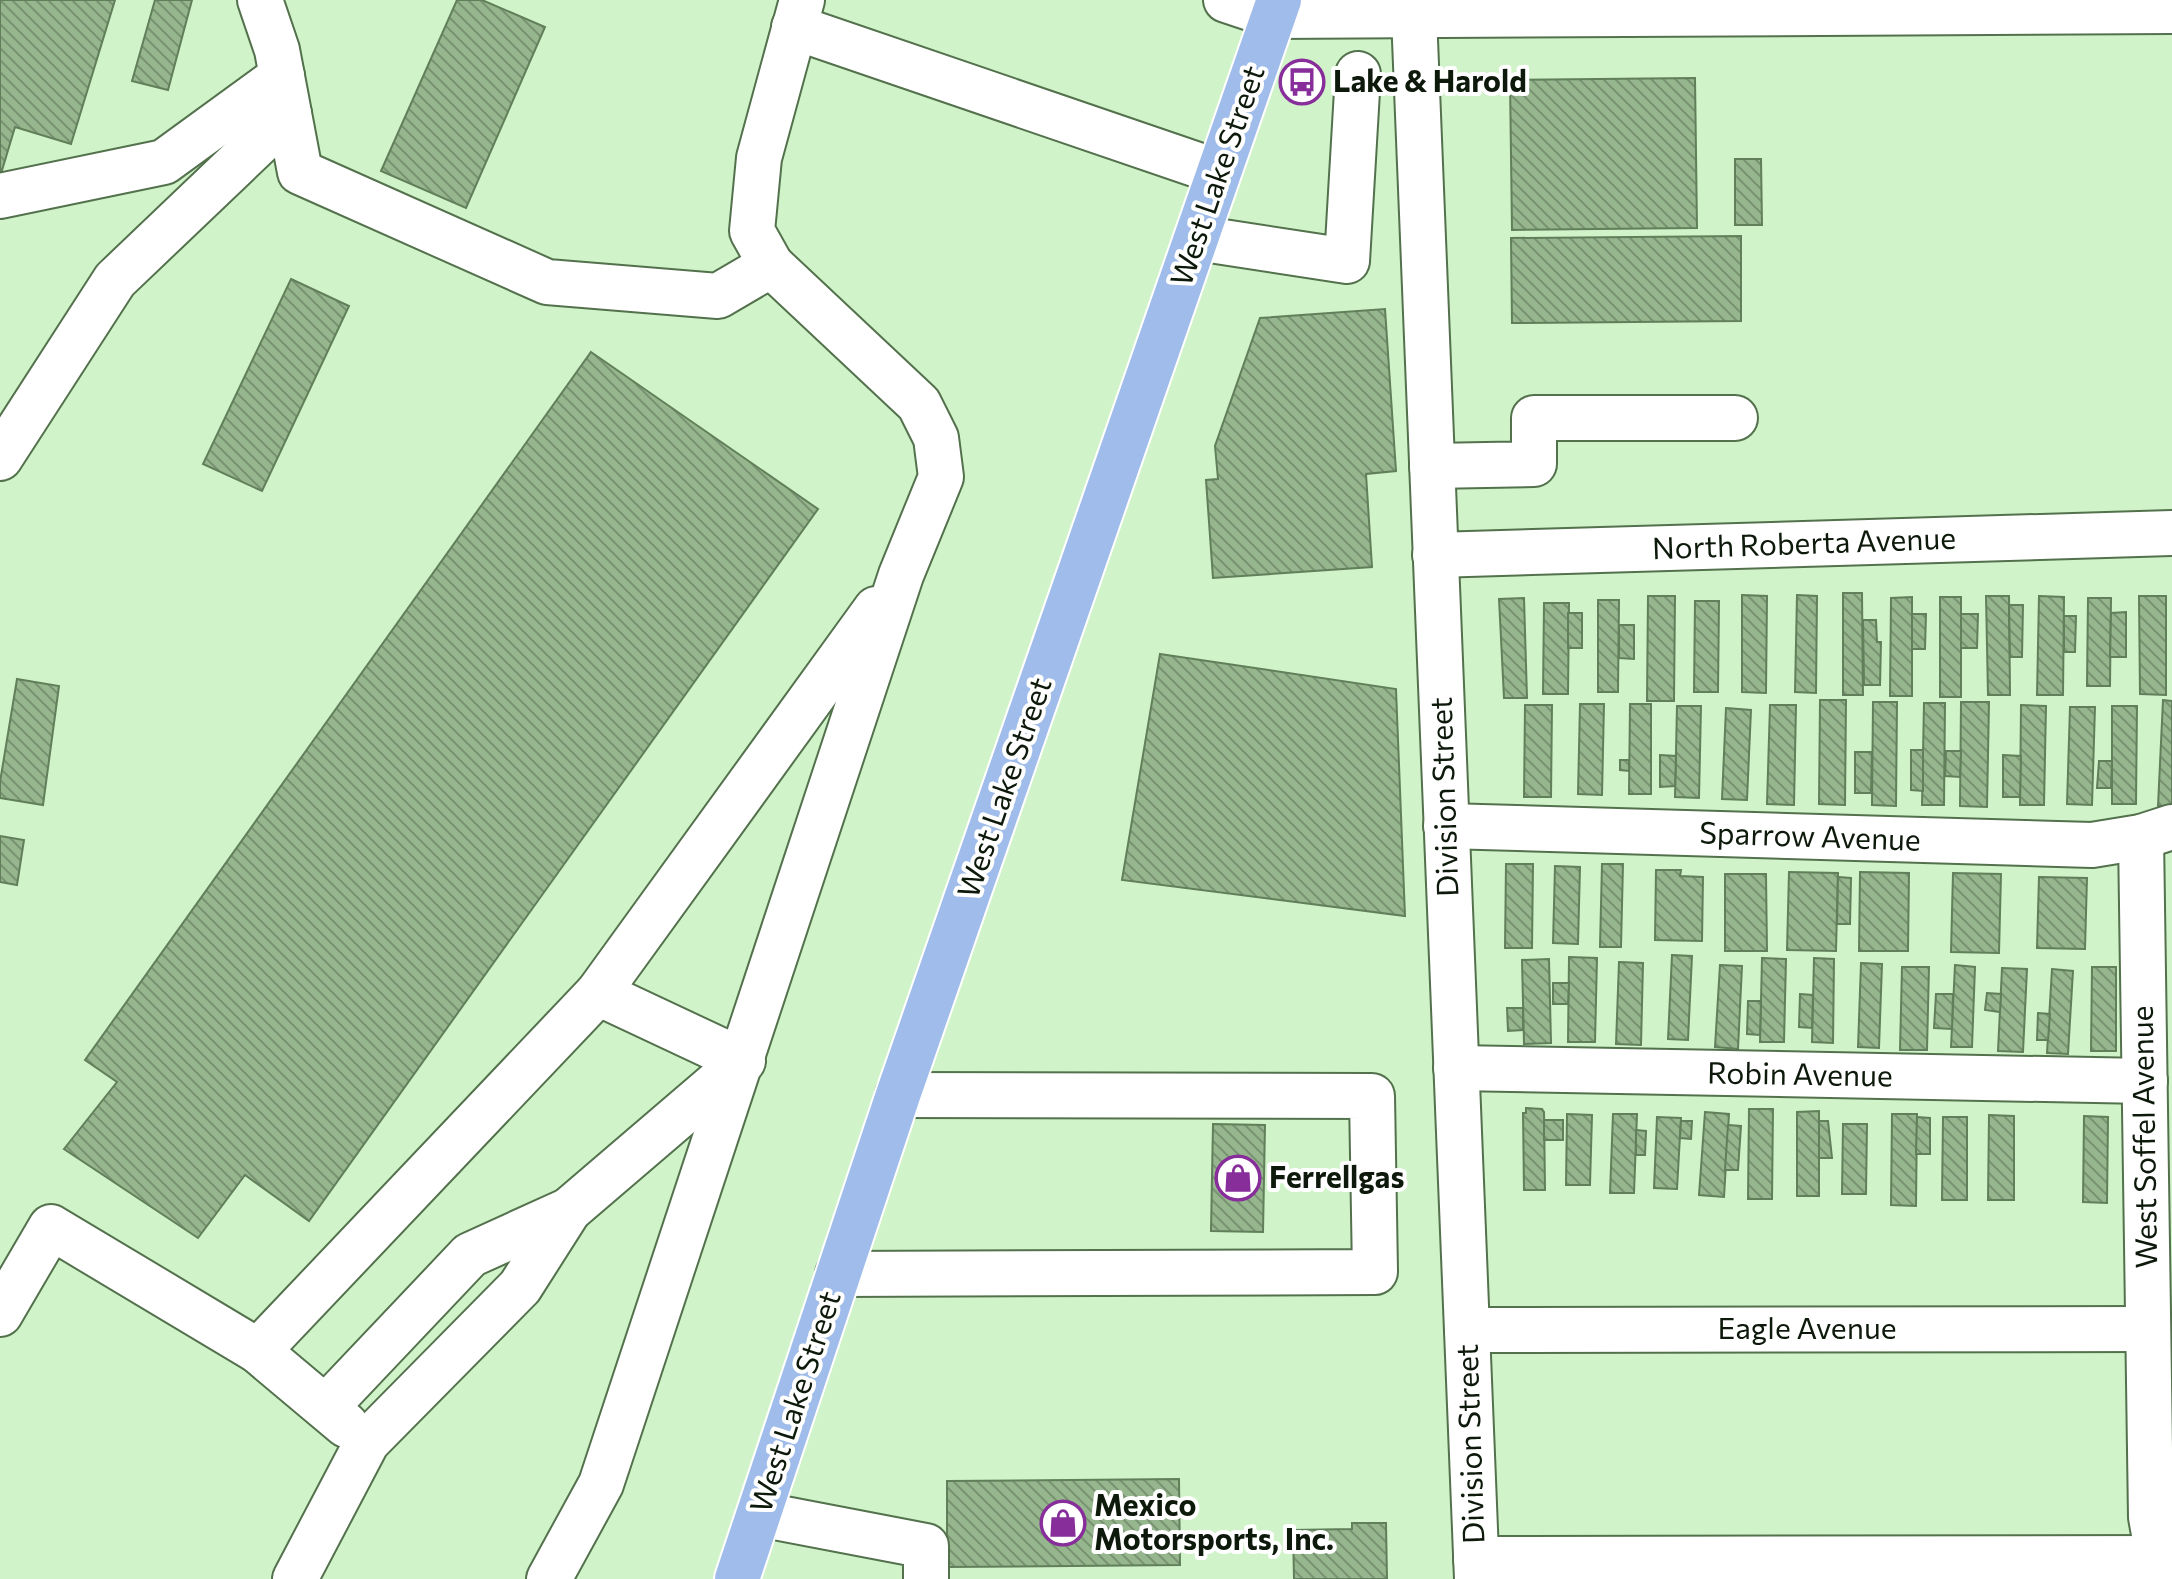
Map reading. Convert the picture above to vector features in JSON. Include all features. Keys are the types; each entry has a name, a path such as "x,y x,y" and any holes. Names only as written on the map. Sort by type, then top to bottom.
{"main road":[{"name":"West Lake Street","path":"737,1579 898,1095 1276,8"}],"street":[{"path":"260,0 277,50 300,172 547,282 718,296 771,265"},
{"path":"1226,0 1276,8 1414,15 2172,11"},
{"path":"549,1579 601,1484 901,575 941,477 936,438 919,404 771,265 752,231 759,158 798,13 1218,172"},
{"name":"Division Street","path":"1414,15 1477,1569"},
{"path":"1197,238 1347,261 1358,74"},
{"path":"0,196 164,162 285,95"},
{"path":"0,458 115,280 285,95"},
{"path":"1432,466 1534,464 1534,418 1735,418"},
{"name":"North Roberta Avenue","path":"1435,555 2172,533"},
{"path":"258,1351 598,993 901,575"},
{"name":"Sparrow Avenue","path":"1446,826 2092,845 2157,832"},
{"name":"West Soffel Avenue","path":"2157,832 2154,1059 2156,1312 2151,1517 2164,1565"},
{"path":"598,993 743,1061"},
{"name":"Robin Avenue","path":"1456,1068 2154,1059"},
{"path":"326,1407 470,1255 569,1210 743,1061"},
{"path":"838,1274 1375,1272 1372,1096 898,1095"},
{"path":"295,1579 367,1442 520,1287 569,1210"},
{"path":"0,1314 51,1227 258,1351 367,1442"},
{"name":"Eagle Avenue","path":"1467,1330 2156,1312"},
{"path":"759,1514 926,1546 926,1579"},
{"path":"1477,1569 2164,1565"}],"building":[{"path":"0,0 115,0 71,144 15,127 0,177"},
{"path":"155,0 192,0 168,90 132,81"},
{"path":"457,0 482,0 545,27 466,208 381,171"},
{"path":"1695,78 1697,228 1512,230 1510,80"},
{"path":"1735,159 1761,159 1762,225 1735,225"},
{"path":"1741,236 1741,321 1512,323 1511,238"},
{"path":"291,279 349,306 262,491 203,464"},
{"path":"1385,309 1396,471 1366,474 1372,567 1213,578 1206,480 1218,479 1215,446 1260,318"},
{"path":"591,352 818,509 309,1221 245,1175 198,1238 64,1149 117,1082 85,1060"},
{"path":"1843,593 1862,593 1863,695 1843,695"},
{"path":"1742,595 1767,596 1766,693 1742,692"},
{"path":"1797,595 1817,596 1816,693 1795,692"},
{"path":"1648,596 1675,596 1674,701 1647,701"},
{"path":"1986,596 2009,596 2010,695 1988,695"},
{"path":"2039,596 2064,597 2063,695 2037,695"},
{"path":"2139,596 2166,596 2166,695 2140,694"},
{"path":"1912,597 1912,696 1890,696 1891,598"},
{"path":"1940,597 1961,597 1961,697 1940,697"},
{"path":"1524,598 1527,698 1504,698 1499,599"},
{"path":"2088,598 2111,598 2110,686 2087,686"},
{"path":"1598,600 1619,600 1618,692 1598,692"},
{"path":"1695,601 1719,601 1718,692 1694,692"},
{"path":"1544,603 1569,603 1568,694 1543,694"},
{"path":"2009,605 2023,605 2022,657 2010,657"},
{"path":"2126,612 2126,657 2110,657 2111,613"},
{"path":"1568,613 1582,613 1582,648 1568,648"},
{"path":"1912,614 1926,614 1925,649 1912,649"},
{"path":"1961,614 1978,614 1977,648 1961,648"},
{"path":"2064,616 2076,616 2075,652 2064,652"},
{"path":"1863,620 1876,620 1877,642 1881,642 1880,685 1864,685"},
{"path":"1619,625 1634,625 1634,659 1619,658"},
{"path":"1160,654 1396,689 1405,916 1122,880"},
{"path":"17,679 59,686 43,805 0,798"},
{"path":"1820,700 1846,700 1845,805 1819,804"},
{"path":"2163,700 2172,701 2172,806 2158,806"},
{"path":"1873,702 1897,702 1896,806 1872,805"},
{"path":"1961,702 1989,702 1987,807 1960,806"},
{"path":"1924,703 1945,703 1944,805 1922,805"},
{"path":"1580,704 1604,704 1602,795 1578,794"},
{"path":"1630,704 1651,704 1651,794 1629,794"},
{"path":"1525,705 1552,705 1551,797 1524,797"},
{"path":"1770,705 1796,705 1794,805 1767,804"},
{"path":"2021,705 2046,706 2044,805 2020,805"},
{"path":"1677,706 1701,706 1699,798 1675,797"},
{"path":"2112,706 2137,706 2136,804 2112,804"},
{"path":"2070,707 2095,707 2092,805 2067,804"},
{"path":"1726,708 1751,710 1747,800 1722,799"},
{"path":"1911,750 1923,750 1923,791 1911,790"},
{"path":"1946,751 1961,751 1960,777 1945,776"},
{"path":"1855,752 1872,752 1871,793 1855,793"},
{"path":"1660,755 1676,756 1675,786 1660,787"},
{"path":"2003,755 2021,756 2020,797 2003,797"},
{"path":"1620,760 1629,760 1629,771 1620,770"},
{"path":"2099,761 2112,761 2111,788 2097,788"},
{"path":"0,836 24,840 17,885 0,882"},
{"path":"1506,864 1533,864 1532,948 1505,948"},
{"path":"1602,864 1623,864 1621,947 1600,947"},
{"path":"1555,866 1580,867 1578,944 1553,943"},
{"path":"1656,870 1681,870 1680,876 1703,877 1702,941 1655,940"},
{"path":"1789,872 1838,873 1836,951 1787,950"},
{"path":"1860,872 1909,873 1908,951 1859,951"},
{"path":"1953,873 2001,874 1999,953 1951,952"},
{"path":"1725,874 1766,874 1767,951 1725,951"},
{"path":"1838,877 1851,878 1850,924 1837,924"},
{"path":"2039,877 2087,878 2085,949 2037,948"},
{"path":"1672,955 1692,956 1688,1040 1668,1039"},
{"path":"1569,957 1597,958 1595,1042 1568,1042"},
{"path":"1762,958 1786,959 1784,1042 1760,1042"},
{"path":"1814,958 1834,959 1833,1043 1812,1042"},
{"path":"1549,959 1551,1043 1524,1044 1522,960"},
{"path":"1619,962 1643,963 1641,1045 1616,1044"},
{"path":"1861,963 1882,964 1879,1048 1858,1047"},
{"path":"1720,965 1742,966 1738,1049 1715,1047"},
{"path":"1955,965 1975,967 1972,1047 1951,1047"},
{"path":"1902,967 1929,967 1927,1050 1900,1050"},
{"path":"2092,967 2116,967 2116,1051 2091,1051"},
{"path":"2002,968 2027,969 2023,1052 1998,1051"},
{"path":"2052,969 2073,971 2068,1054 2047,1053"},
{"path":"1553,983 1569,983 1568,1004 1553,1004"},
{"path":"1987,993 2001,994 2000,1012 1985,1010"},
{"path":"1800,994 1813,995 1812,1028 1799,1027"},
{"path":"1936,994 1953,994 1952,1029 1934,1028"},
{"path":"1748,1001 1761,1001 1760,1035 1747,1034"},
{"path":"1507,1008 1523,1008 1523,1030 1508,1031"},
{"path":"2038,1013 2050,1014 2048,1040 2037,1040"},
{"path":"1526,1108 1542,1109 1544,1112 1545,1190 1524,1190 1523,1113 1526,1113"},
{"path":"1749,1109 1773,1109 1772,1199 1748,1199"},
{"path":"1819,1111 1819,1196 1797,1196 1797,1112"},
{"path":"1705,1112 1729,1114 1724,1197 1699,1195"},
{"path":"1567,1114 1592,1115 1590,1185 1566,1185"},
{"path":"1613,1114 1637,1114 1634,1193 1610,1193"},
{"path":"1892,1114 1917,1114 1916,1206 1891,1205"},
{"path":"1989,1115 2014,1116 2014,1200 1988,1200"},
{"path":"2084,1116 2108,1117 2107,1203 2083,1202"},
{"path":"1657,1117 1681,1118 1677,1189 1654,1188"},
{"path":"1917,1117 1930,1118 1930,1154 1916,1154"},
{"path":"1943,1117 1967,1117 1967,1200 1942,1200"},
{"path":"1544,1120 1563,1120 1563,1140 1544,1140"},
{"path":"1681,1121 1692,1121 1691,1139 1680,1138"},
{"path":"1819,1121 1828,1121 1832,1158 1819,1158"},
{"name":"Ferrellgas","path":"1213,1124 1265,1125 1263,1232 1211,1231"},
{"path":"1843,1124 1867,1124 1866,1194 1842,1194"},
{"path":"1728,1125 1741,1126 1738,1170 1725,1170"},
{"path":"1636,1130 1646,1131 1645,1155 1636,1155"},
{"name":"Mexico Motorsports, Inc.","path":"1179,1479 1180,1565 947,1567 947,1481"},
{"path":"1352,1523 1386,1523 1387,1579 1294,1579 1293,1530 1352,1529"}],"place":[{"name":"Lake & Harold","path":"1302,82"},
{"name":"Ferrellgas","path":"1238,1178"},
{"name":"Mexico Motorsports, Inc.","path":"1063,1523"}]}
